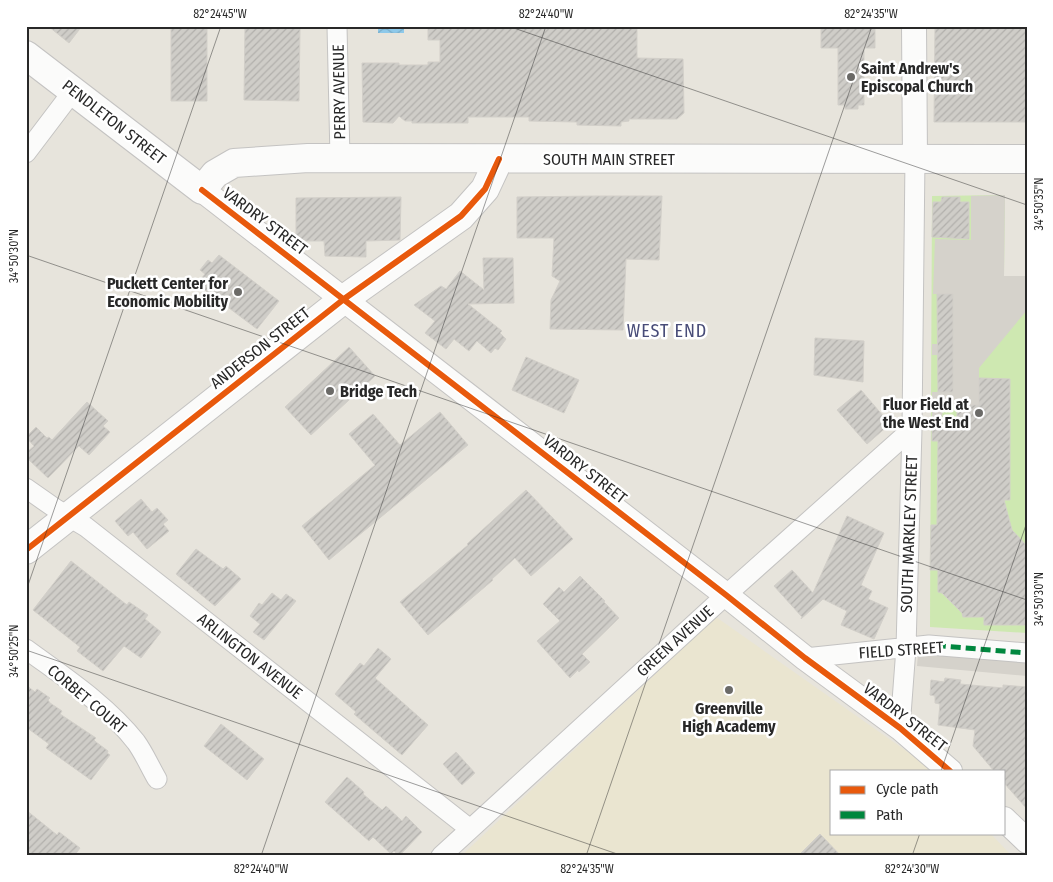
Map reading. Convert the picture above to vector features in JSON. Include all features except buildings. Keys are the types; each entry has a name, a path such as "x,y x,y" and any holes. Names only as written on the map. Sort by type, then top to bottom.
{"main road":[{"name":"PENDLETON STREET","path":"26,55 202,190"},
{"name":"SOUTH MAIN STREET","path":"202,190 215,174 234,163 308,158 1027,159"},
{"name":"ANDERSON STREET","path":"26,550 344,299 461,216 485,189 499,159"}],"street":[{"name":"PERRY AVENUE","path":"337,26 340,158"},
{"path":"914,26 915,158"},
{"path":"26,153 74,91"},
{"name":"SOUTH MARKLEY STREET","path":"900,728 906,648 912,429 915,158"},
{"name":"VARDRY STREET","path":"202,190 805,658 900,728 949,770"},
{"name":"GREEN AVENUE","path":"441,856 726,595 912,429"},
{"name":"ARLINGTON AVENUE","path":"26,488 56,510 86,527 470,829"},
{"name":"FIELD STREET","path":"805,658 929,645 1027,653"},
{"name":"CORBET COURT","path":"26,649 91,698 122,726 137,743 157,779"},
{"path":"1006,821 1027,841"}],"shaded area":[{"path":"1005,195 1004,276 1027,276 1027,310 979,368 979,405 943,405 942,421 932,421 932,392 953,392 953,355 932,355 932,344 953,344 953,294 933,294 935,239 971,240 971,196"},
{"name":"Greenville High Academy","path":"716,617 922,762 929,770 830,770 830,834 991,834 1012,856 461,856"},
{"path":"919,643 1027,651 1027,676 917,666"}],"green space":[{"name":"Fluor Field at the West End","path":"1005,195 1004,276 1027,276 1027,633 930,627 932,196"}],"water":[{"path":"378,26 404,26 404,33 378,33"}],"marked path":[{"path":"906,648 929,645 1027,653"}],"cycle path":[{"path":"26,550 344,299 461,216 485,189 499,159"},
{"path":"202,190 805,658 900,728 949,770"}],"place":[{"name":"Saint Andrew's Episcopal Church","path":"851,77"},
{"name":"Puckett Center for Economic Mobility","path":"238,292"},
{"name":"Bridge Tech","path":"330,391"},
{"name":"Fluor Field at the West End","path":"979,413"},
{"name":"Greenville High Academy","path":"729,690"}],"district":[{"name":"WEST END","path":"667,331"}]}
